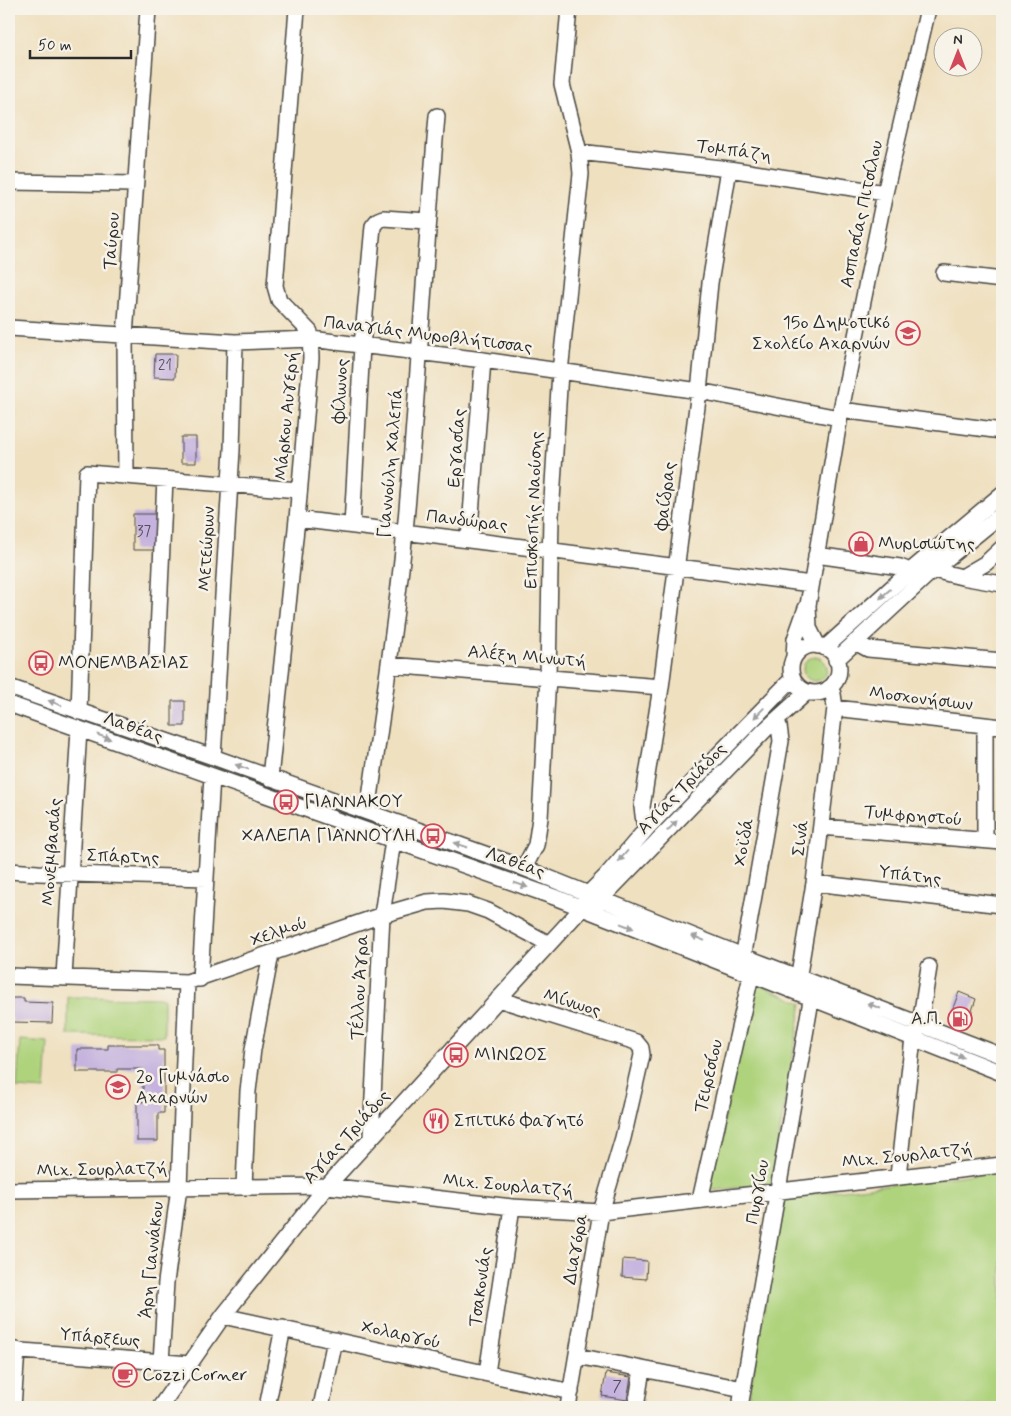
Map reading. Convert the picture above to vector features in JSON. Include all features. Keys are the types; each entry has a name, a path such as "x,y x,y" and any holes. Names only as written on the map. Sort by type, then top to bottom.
{"street":[{"name":"Ταύρου","path":"126,476 125,336 134,184 148,9"},
{"name":"Μάρκου Αυγερή","path":"270,778 300,490 312,339 310,332 279,300 275,286 297,9"},
{"name":"Επισκοπής Ναούσης","path":"524,868 536,845 540,818 548,678 550,550 560,372 581,174 579,152 562,84 569,9"},
{"name":"Ασπασίας Πιτσίλου","path":"822,647 809,628 808,605 811,584 840,414 884,193 928,9"},
{"name":"Γιαννούλη Χαλεπά","path":"368,812 389,665 405,532 428,221 438,116"},
{"name":"Τομπάζη","path":"579,152 728,169 884,193"},
{"name":"Φαίδρας","path":"648,828 644,822 642,807 662,687 699,391 710,283 728,169"},
{"path":"9,182 134,184"},
{"name":"Φίλωνος","path":"352,526 362,346 373,226 378,220 383,218 428,221"},
{"path":"944,273 1002,280"},
{"name":"Παναγιάς Μυροβλήτισσας","path":"9,328 235,342 312,339 483,360 699,391 840,414 1002,431"},
{"name":"Μετεώρων","path":"213,757 230,484 235,342"},
{"name":"Εργασίας","path":"469,540 483,360"},
{"path":"79,712 87,473 300,490"},
{"path":"157,655 165,479"},
{"path":"836,660 914,578 1002,494"},
{"path":"822,647 914,578 933,570 1002,514"},
{"name":"Πανδώρας","path":"297,519 811,584"},
{"path":"962,577 986,563 1002,548"},
{"path":"816,556 900,567 914,578"},
{"path":"933,570 1002,584"},
{"name":"Ασπασίας Πιτσίλου","path":"794,657 798,627 808,605"},
{"path":"855,642 868,649 1002,661"},
{"path":"822,647 830,651 836,660 838,675 829,688 818,692 807,692 801,689 792,678 791,667 794,657 805,648 822,647"},
{"name":"Αλέξη Μινωτή","path":"389,665 662,687"},
{"name":"Αγίας Τριάδος","path":"590,900 606,876 648,828 792,678"},
{"name":"Λαθέας","path":"9,687 213,757 524,868 590,900 812,991 913,1038 1002,1073"},
{"name":"Σινά","path":"797,985 814,884 835,708 833,694 829,688"},
{"name":"Αγίας Τριάδος","path":"160,1407 223,1316 326,1186 590,900 807,692"},
{"name":"Λαθέας","path":"9,704 393,840 590,900 747,965"},
{"name":"Μοσχονήσιων","path":"835,708 1002,727"},
{"name":"Χοϊδά","path":"747,965 781,741 779,726 776,720"},
{"path":"985,725 985,840"},
{"name":"Μονεμβασιάς","path":"64,978 79,728"},
{"path":"194,981 206,878 212,776"},
{"name":"Τυμφρηστού","path":"821,827 1002,842"},
{"name":"Τέλλου Άγρα","path":"371,1137 382,916 393,840"},
{"name":"Σπάρτης","path":"9,871 206,878"},
{"name":"Υπάτης","path":"814,884 1002,905"},
{"name":"Χελμού","path":"9,976 194,981 427,902 444,901 468,904 488,911 549,944"},
{"path":"244,1187 248,1091 253,1049 271,954"},
{"name":"Τειρεσίου","path":"700,1200 747,965"},
{"path":"898,1176 913,1038 920,1024 929,967"},
{"name":"Άρη Γιαννάκου","path":"161,1362 166,1282 179,1188 194,981"},
{"name":"Λαθέας","path":"812,991 920,1024 1002,1056"},
{"name":"Πυργίου","path":"740,1407 812,991"},
{"name":"Μίνωος","path":"498,999 636,1042"},
{"name":"Διαγόρα","path":"568,1407 601,1212 623,1138 642,1055 641,1048 636,1042"},
{"name":"Μιχ. Σουρλατζή","path":"9,1190 326,1186 512,1207 601,1212 1002,1165"},
{"name":"Τσακονιάς","path":"487,1373 512,1207"},
{"name":"Χολαργού","path":"223,1316 571,1392"},
{"path":"266,1407 283,1328"},
{"path":"320,1407 335,1340"},
{"path":"13,1350 13,1407"},
{"name":"Υπάρξεως","path":"13,1350 189,1364"},
{"path":"577,1356 743,1389"},
{"path":"636,1407 642,1369"}],"green space":[{"path":"815,657 823,661 827,669 823,677 815,681 807,677 803,669 807,661"},
{"path":"755,983 802,1003 771,1184 708,1191"},
{"path":"68,997 164,998 164,1036 68,1035"},
{"path":"20,1040 48,1042 45,1090 17,1088"},
{"path":"1002,1171 1002,1407 747,1407 784,1197"}],"building":[{"path":"155,354 176,354 175,378 154,377"},
{"path":"181,437 196,437 196,463 181,463"},
{"path":"133,514 156,514 155,550 133,550"},
{"path":"172,701 185,701 185,726 172,726"},
{"path":"959,992 976,999 966,1028 948,1021"},
{"path":"9,998 24,998 24,1002 53,1003 52,1023 12,1022 12,1018 9,1018"},
{"path":"108,1045 158,1045 158,1050 164,1050 164,1113 158,1113 158,1141 137,1141 137,1102 143,1102 143,1069 117,1069 117,1072 77,1072 77,1049 108,1049"},
{"path":"623,1259 647,1261 646,1279 622,1277"},
{"path":"606,1373 631,1377 627,1400 602,1396"}],"place":[{"name":"15ο Δημοτικό Σχολείο Αχαρνών","path":"908,333"},
{"name":"Μυρισιώτης","path":"861,544"},
{"name":"ΜΟΝΕΜΒΑΣΙΑΣ","path":"41,663"},
{"name":"ΓΙΑΝΝΑΚΟΥ","path":"286,802"},
{"name":"ΧΑΛΕΠΑ ΓΙΑΝΝΟΥΛΗ","path":"433,836"},
{"name":"Α.Π.","path":"960,1019"},
{"name":"ΜΙΝΩΟΣ","path":"456,1055"},
{"name":"2ο Γυμνάσιο Αχαρνών","path":"118,1087"},
{"name":"Σπιτικό Φαγητό","path":"436,1121"},
{"name":"Cozzi Corner","path":"125,1375"}]}
